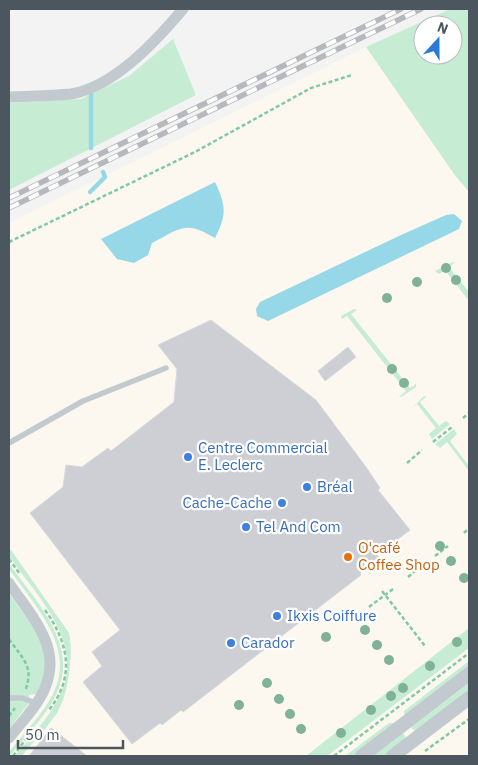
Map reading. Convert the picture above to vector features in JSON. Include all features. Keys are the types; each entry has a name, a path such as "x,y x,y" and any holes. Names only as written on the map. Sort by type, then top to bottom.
{"street":[{"path":"9,98 72,93 97,85 120,72 183,9"},
{"path":"9,583 42,631 51,657 47,684 36,703 9,738"},
{"path":"362,756 469,674"},
{"path":"393,756 469,698"}],"lane":[{"path":"9,443 83,401 166,368"},
{"path":"9,698 22,698 36,703"}],"path":[{"path":"9,242 195,152 311,88 352,75"},
{"path":"463,418 469,413"},
{"path":"433,442 452,427"},
{"path":"407,463 422,450"},
{"path":"464,533 469,528"},
{"path":"435,556 448,546"},
{"path":"408,577 420,567"},
{"path":"369,607 393,589"},
{"path":"382,591 425,646"},
{"path":"9,639 28,667 30,674 22,698"},
{"path":"334,756 469,652"},
{"path":"423,752 469,719"}],"shaded area":[{"path":"450,9 469,9 469,756 9,756 9,223 366,47 413,26 413,65 463,65 463,15 437,15"}],"green space":[{"path":"450,9 469,9 469,192 454,174 366,47 413,26 413,65 463,65 463,15 437,15"},
{"path":"173,39 196,95 9,190 9,103 81,99 129,76"},
{"path":"455,262 449,267 469,292 469,301 445,270 439,274 435,271"},
{"path":"354,309 357,310 351,314 410,388 416,384 416,387 401,397 399,397 406,391 347,316 342,319 341,316"},
{"path":"424,396 426,397 420,402 439,426 446,421 450,424 432,439 429,434 436,428 417,404 411,409"},
{"path":"454,429 457,434 450,441 469,466 469,471 447,442 440,448 435,444"},
{"path":"9,547 69,633 71,652 67,685 61,706 53,719 22,756 15,756 53,708 64,686 67,666 65,646 58,628 48,609 9,556"},
{"path":"9,563 52,624 59,641 63,659 62,677 56,695 41,719 10,756 9,752 49,702 59,677 60,660 56,643 49,627 9,569"},
{"path":"9,593 34,629 44,653 46,666 44,680 37,694 29,695 29,703 9,729"},
{"path":"469,628 469,648 327,756 306,756"},
{"path":"469,661 469,671 405,721 404,711"},
{"path":"469,683 469,694 417,734 411,727"},
{"path":"389,723 396,723 356,756 345,756"},
{"path":"403,733 408,740 387,756 373,756"}],"water":[{"path":"215,182 224,210 222,223 215,238 197,229 183,228 152,243 148,255 134,263 117,259 101,239"},
{"path":"454,214 462,221 459,229 268,321 257,316 256,309 260,302 401,235 446,215"}],"building":[{"path":"211,320 316,400 366,467 380,488 378,490 410,530 377,555 379,557 360,573 361,575 183,712 181,710 162,725 160,723 132,744 83,682 102,666 92,652 120,630 30,513 63,487 66,465 82,467 108,448 111,451 174,402 177,369 158,345"},
{"path":"348,347 356,357 325,381 318,371"},
{"path":"51,728 59,734 87,756 29,756"}],"waterway":[{"path":"91,94 91,148"},
{"path":"90,192 105,177 103,172"}],"railway":[{"path":"9,198 401,9"},
{"path":"9,208 421,9"}],"place":[{"name":"Centre Commercial E. Leclerc","path":"188,457"},
{"name":"Bréal","path":"307,487"},
{"name":"Cache-Cache","path":"282,503"},
{"name":"Tel And Com","path":"246,527"},
{"name":"O'café Coffee Shop","path":"348,557"},
{"name":"Ikxis Coiffure","path":"277,616"},
{"name":"Carador","path":"231,643"}]}
